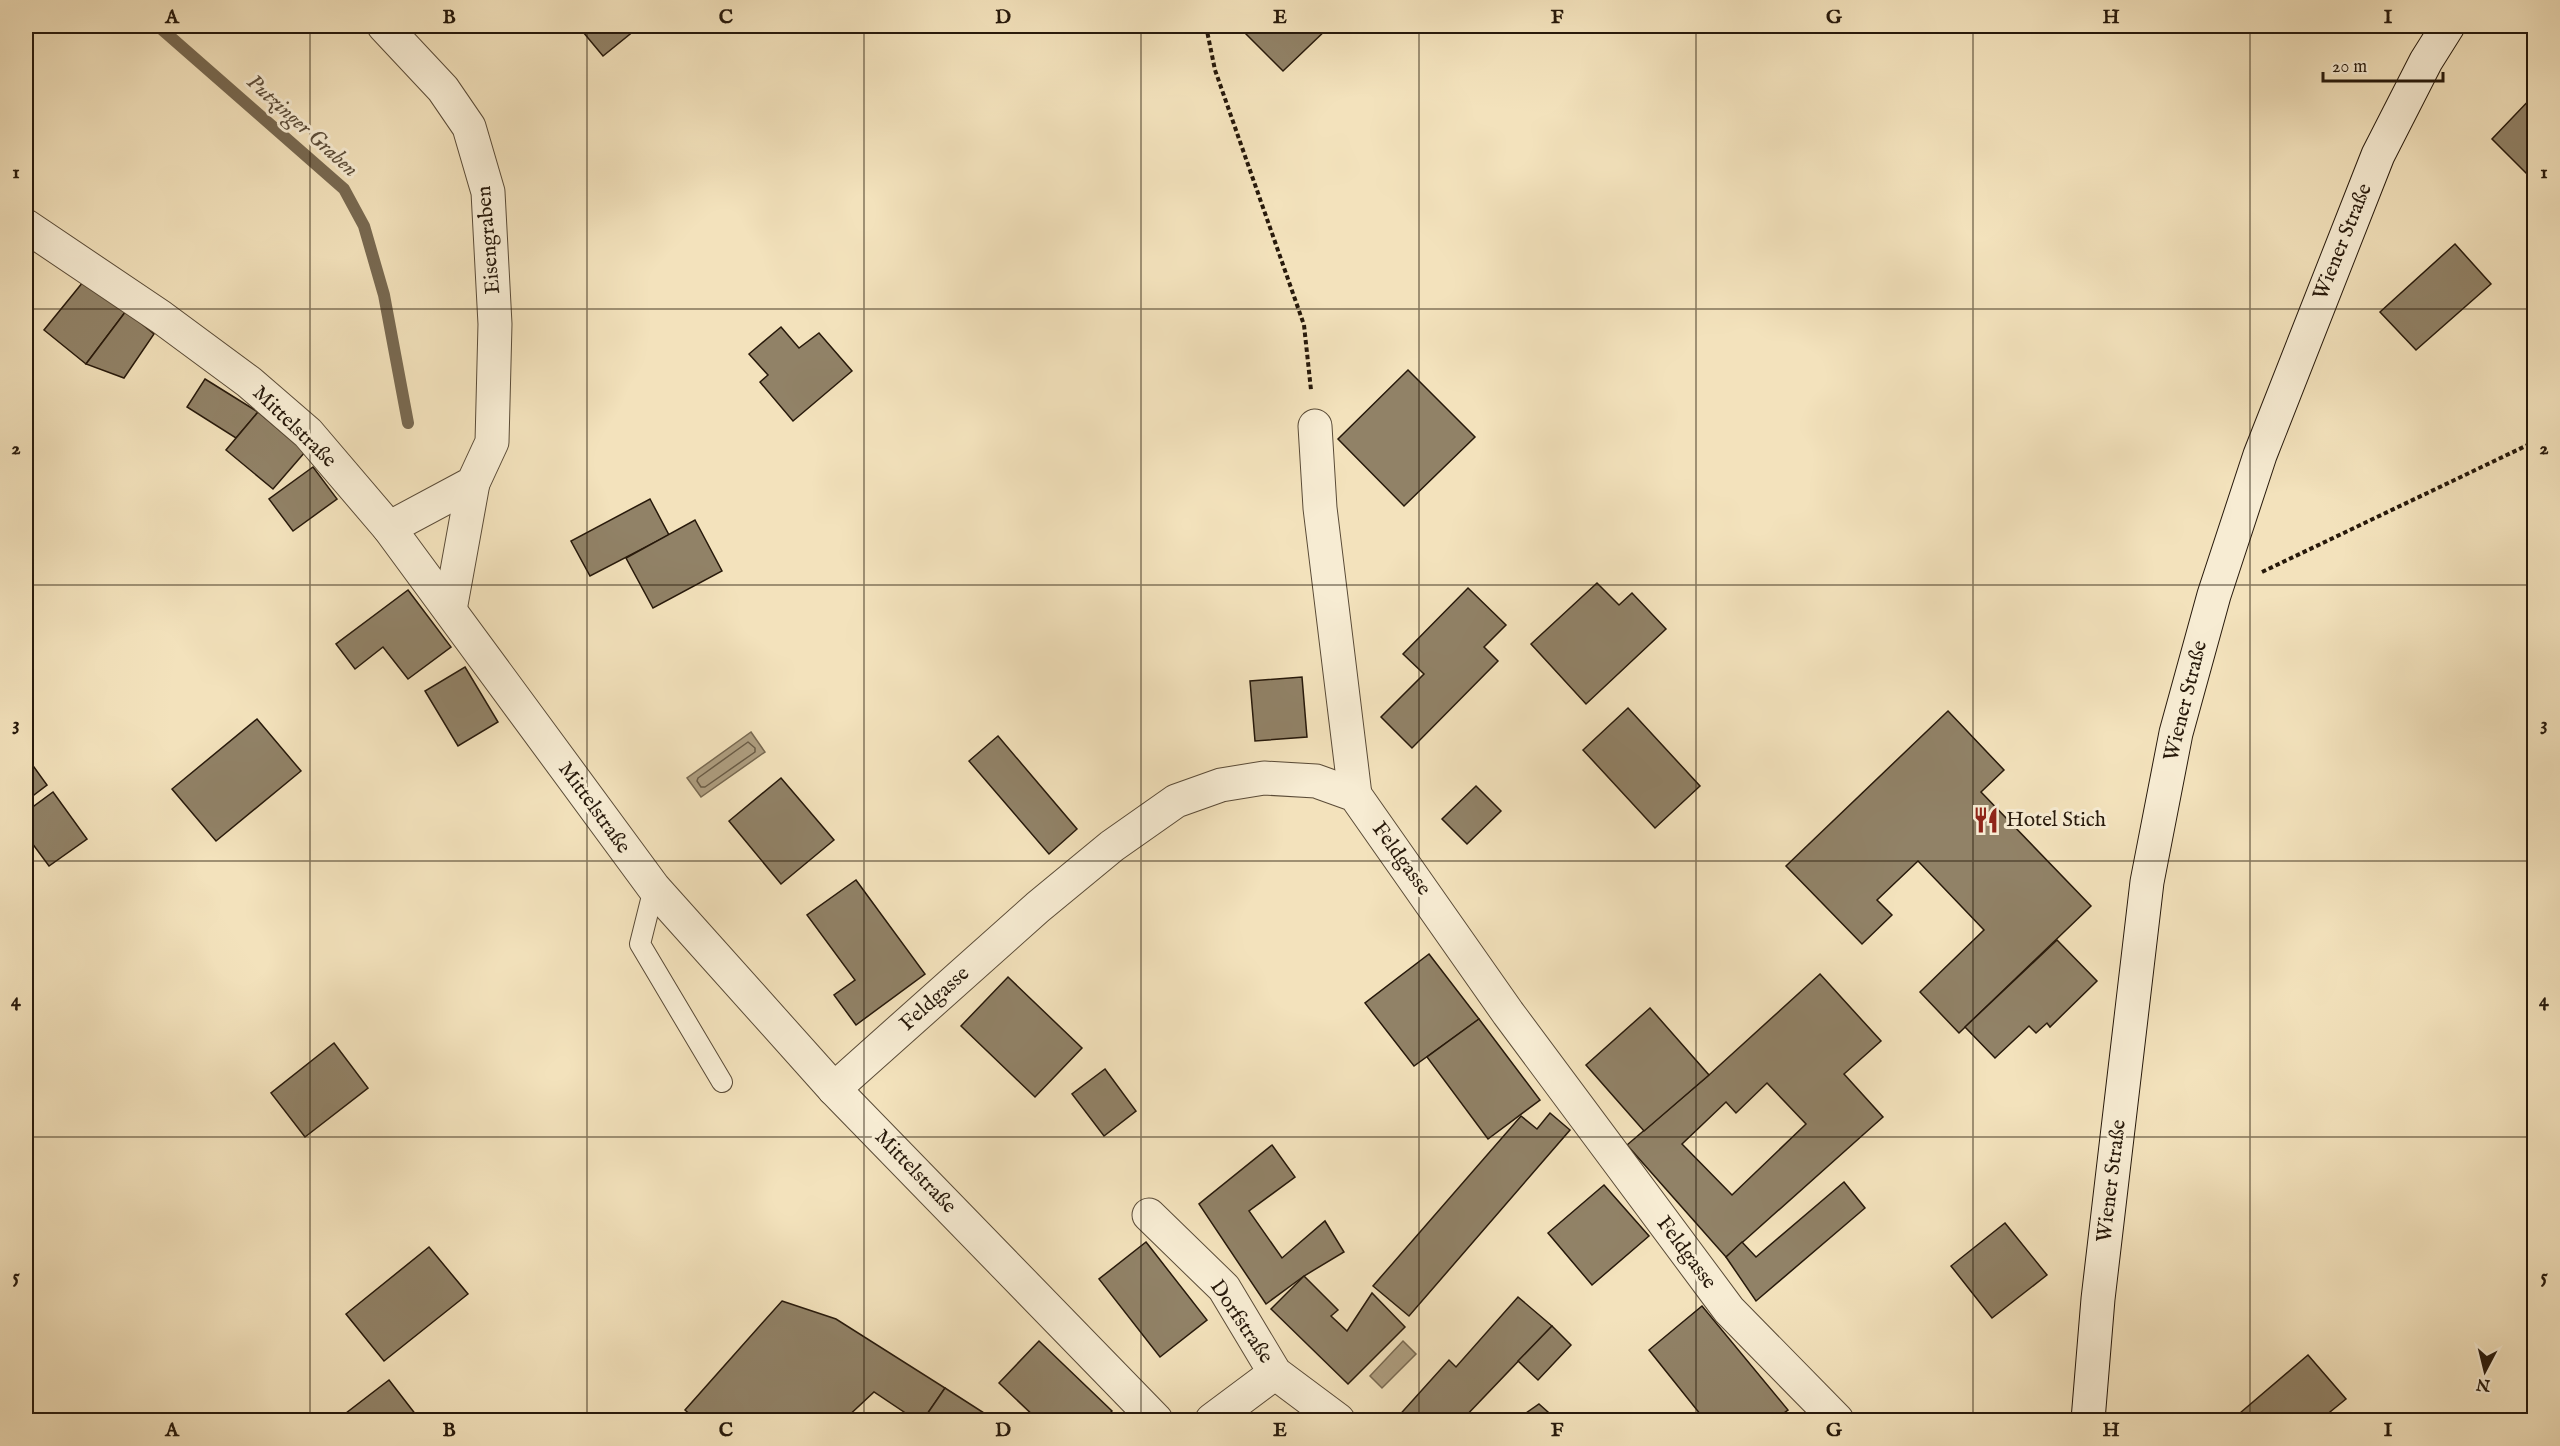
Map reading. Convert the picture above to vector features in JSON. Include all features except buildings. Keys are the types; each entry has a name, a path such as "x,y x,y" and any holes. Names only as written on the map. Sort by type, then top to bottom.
{"street":[{"name":"Eisengraben","path":"384,26 443,89 469,127 488,192 495,324 492,442 473,483 450,610"},
{"name":"Wiener Straße","path":"2088,1420 2098,1299 2147,882 2176,733 2214,595 2260,455 2360,198 2401,108 2448,26"},
{"name":"Mittelstraße","path":"26,226 161,317 249,382 308,433 389,528 654,888 834,1089 1149,1418"},
{"path":"1315,426 1320,508 1355,795"},
{"path":"389,528 473,483"},
{"name":"Feldgasse","path":"834,1089 1038,907 1112,846 1176,801 1221,785 1264,778 1316,781 1355,795 1508,1013 1729,1310 1837,1420"},
{"name":"Dorfstraße","path":"1149,1215 1224,1288 1275,1373 1338,1420"},
{"path":"1212,1420 1275,1373"}],"lane":[{"path":"654,888 640,944 722,1082"}],"path":[{"path":"1206,26 1215,70 1304,325 1315,426"},
{"path":"2214,595 2535,442"}],"water":[{"path":"751,732 765,752 701,797 687,778"},
{"path":"1403,1341 1416,1354 1382,1388 1370,1376"}],"waterway":[{"name":"Putzinger Graben","path":"158,26 344,189 364,226 384,295 408,423"}],"place":[{"name":"Hotel Stich","path":"1986,820"}]}
